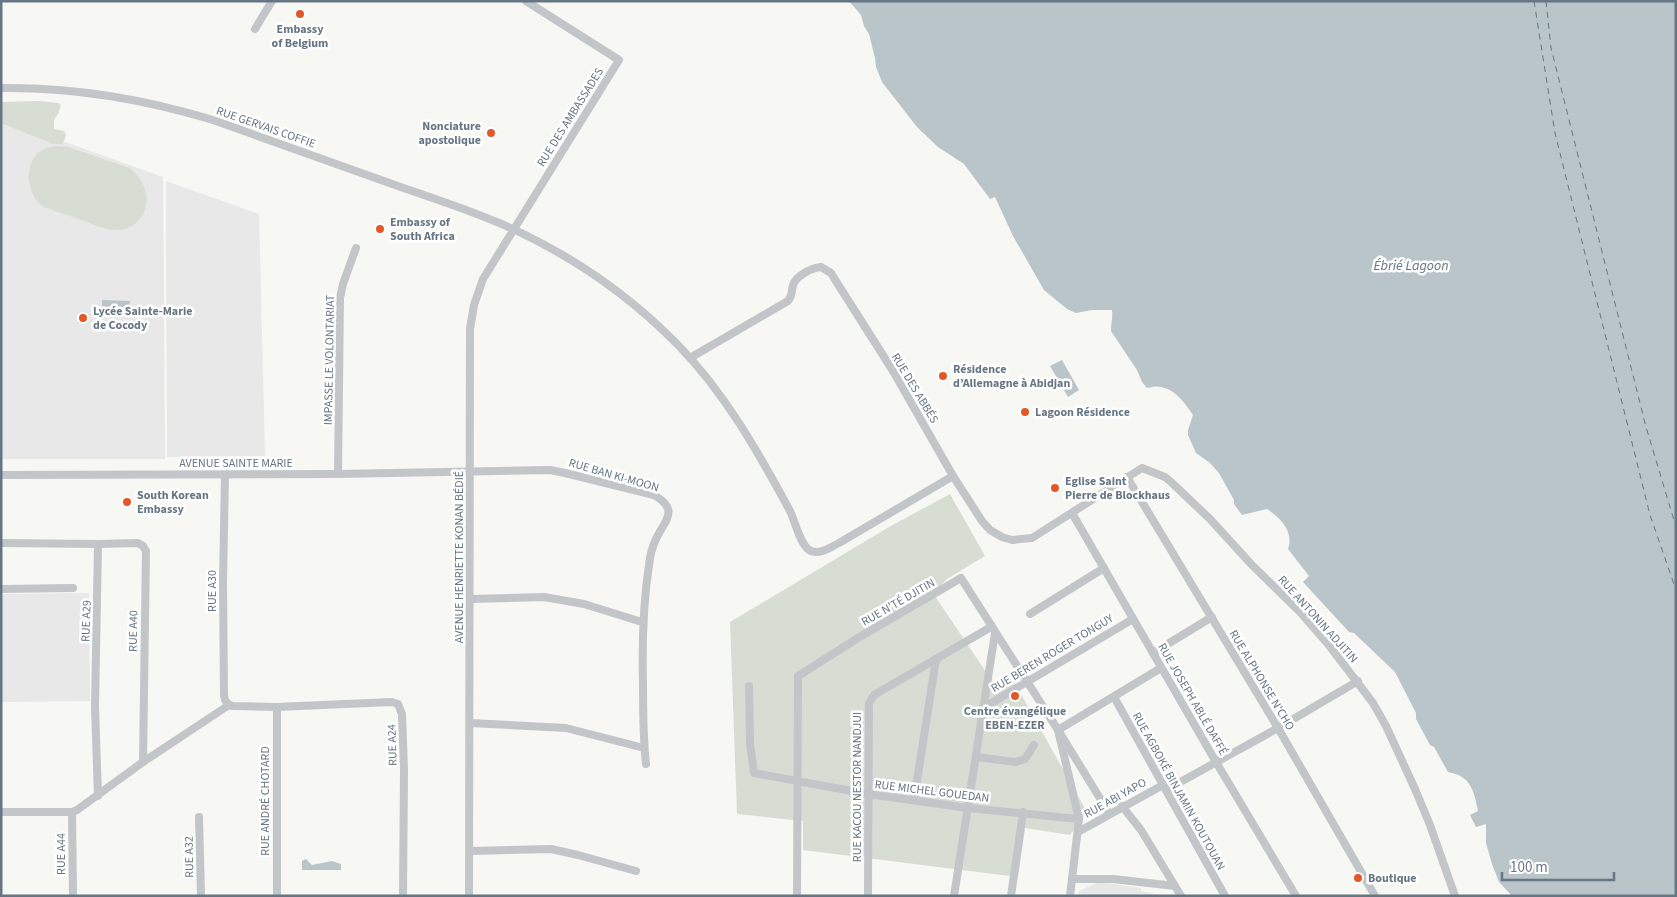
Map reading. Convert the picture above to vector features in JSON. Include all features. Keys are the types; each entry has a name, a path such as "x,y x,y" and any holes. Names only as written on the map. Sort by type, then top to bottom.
{"street":[{"path":"255,29 272,1"},
{"name":"RUE DES AMBASSADES","path":"514,229 619,60 526,1"},
{"name":"RUE GERVAIS COFFIE","path":"1,88 86,92 145,102 213,120 442,201 514,229 552,249 621,294 653,320 704,373 754,446 792,514 802,540 809,550 815,552 824,551 953,476"},
{"name":"AVENUE HENRIETTE KONAN BÉDIÉ","path":"469,896 470,329 474,305 483,279 514,229"},
{"name":"IMPASSE LE VOLONTARIAT","path":"338,474 340,298 356,248"},
{"name":"RUE DES ABBÉS","path":"690,358 788,301 792,296 793,286 802,275 816,268 825,269 834,278 893,371 953,476 982,521 990,530 1012,540 1032,538 1127,477"},
{"name":"RUE ANTONIN ADJITIN","path":"1127,477 1142,468 1165,477 1178,488 1301,613 1358,680 1386,726 1412,782 1430,825 1455,896"},
{"name":"RUE BAN KI-MOON","path":"470,472 558,471 654,495 662,500 668,509 668,520 652,548 642,622 644,748 646,764"},
{"name":"AVENUE SAINTE MARIE","path":"1,475 470,472"},
{"name":"RUE A30","path":"225,475 223,582 224,695 229,705"},
{"name":"RUE ALPHONSE N'CHO","path":"1127,477 1278,728 1375,896"},
{"name":"RUE JOSEPH ABLÉ DAFFÉ","path":"1072,513 1296,896"},
{"path":"1,543 98,544"},
{"name":"RUE A40","path":"98,544 138,543 146,551 143,762"},
{"name":"RUE A29","path":"98,544 95,708 98,796"},
{"path":"1030,614 1104,568"},
{"name":"RUE N'TÉ DJITIN","path":"797,896 798,676 858,638 961,578 1109,813"},
{"path":"1,589 72,588"},
{"path":"470,599 544,597 584,604 642,622"},
{"path":"1153,653 1212,617"},
{"name":"RUE BEREN ROGER TONGUY","path":"983,708 1133,619"},
{"path":"954,896 993,630"},
{"name":"RUE KACOU NESTOR NANDJUI","path":"868,896 869,703 874,696 936,659 993,630"},
{"path":"914,800 936,659"},
{"path":"1070,896 1079,819 1058,730 1162,668"},
{"name":"RUE ABI YAPO","path":"1078,832 1122,806 1216,762 1278,728 1358,680"},
{"name":"RUE MICHEL GOUEDAN","path":"749,686 750,743 754,774 868,794 968,808 1079,819"},
{"name":"RUE AGBOKÉ BINJAMIN KOUTOUAN","path":"1114,697 1225,896"},
{"name":"RUE A24","path":"229,705 277,706 392,702 399,706 402,714 404,769 403,896"},
{"path":"1,812 72,812 229,705"},
{"name":"RUE ANDRÉ CHOTARD","path":"277,706 277,896"},
{"path":"470,723 566,728 644,748"},
{"path":"976,756 1016,762 1025,759 1034,745"},
{"path":"1122,806 1141,830 1181,896"},
{"name":"RUE A44","path":"72,812 73,896"},
{"path":"1010,896 1023,812"},
{"name":"RUE A32","path":"199,817 201,896"},
{"path":"470,851 551,849 636,871"},
{"path":"1072,880 1113,879 1175,886"}],"shaded area":[{"path":"39,101 61,105 54,120 54,129 64,131 66,135 63,144 53,144 1,123 1,102"},
{"name":"Lycée Sainte-Marie de Cocody","path":"1,119 163,177 165,459 1,459"},
{"path":"56,146 68,147 130,168 137,175 145,189 147,199 145,210 139,220 130,227 116,230 109,229 42,206 33,195 29,181 30,166 38,153"},
{"path":"166,181 259,214 265,456 167,457"},
{"path":"950,494 985,556 947,579 933,593 998,690 1013,680 1087,812 1070,835 1025,828 1018,877 803,850 803,821 737,814 730,622 889,527"},
{"path":"89,593 90,701 1,702 1,594"},
{"path":"1099,882 1141,888 1141,891 1165,896 1078,896 1079,891"}],"water":[{"name":"Ébrié Lagoon","path":"849,1 1676,1 1676,896 1512,896 1499,882 1486,843 1486,824 1476,827 1470,815 1478,811 1473,791 1462,777 1448,772 1434,747 1430,745 1395,672 1354,633 1349,632 1303,582 1309,576 1288,549 1288,531 1281,521 1267,509 1242,515 1234,504 1234,500 1219,473 1210,463 1196,453 1188,435 1193,415 1189,409 1174,392 1162,387 1147,388 1142,382 1137,370 1111,331 1112,310 1092,310 1076,313 1067,309 1044,290 1013,236 995,197 990,199 964,164 938,147 917,127 882,82 876,67 869,34 864,26 861,15"},
{"path":"102,300 130,301 129,312 102,312"},
{"path":"1062,360 1079,390 1068,397 1050,366"},
{"path":"306,859 312,865 332,861 341,864 341,870 302,870 302,861"}],"ferry route":[{"path":"1534,1 1555,133 1650,515 1676,590"},
{"path":"1546,1 1551,48 1646,427 1676,527"}],"place":[{"name":"Embassy of Belgium","path":"300,14"},
{"name":"Nonciature apostolique","path":"491,133"},
{"name":"Embassy of South Africa","path":"380,229"},
{"name":"Lycée Sainte-Marie de Cocody","path":"83,318"},
{"name":"Résidence d’Allemagne à Abidjan","path":"943,376"},
{"name":"Lagoon Résidence","path":"1025,412"},
{"name":"Eglise Saint Pierre de Blockhaus","path":"1055,488"},
{"name":"South Korean Embassy","path":"127,502"},
{"name":"Centre évangélique EBEN-EZER","path":"1015,696"},
{"name":"Boutique","path":"1358,878"}]}
